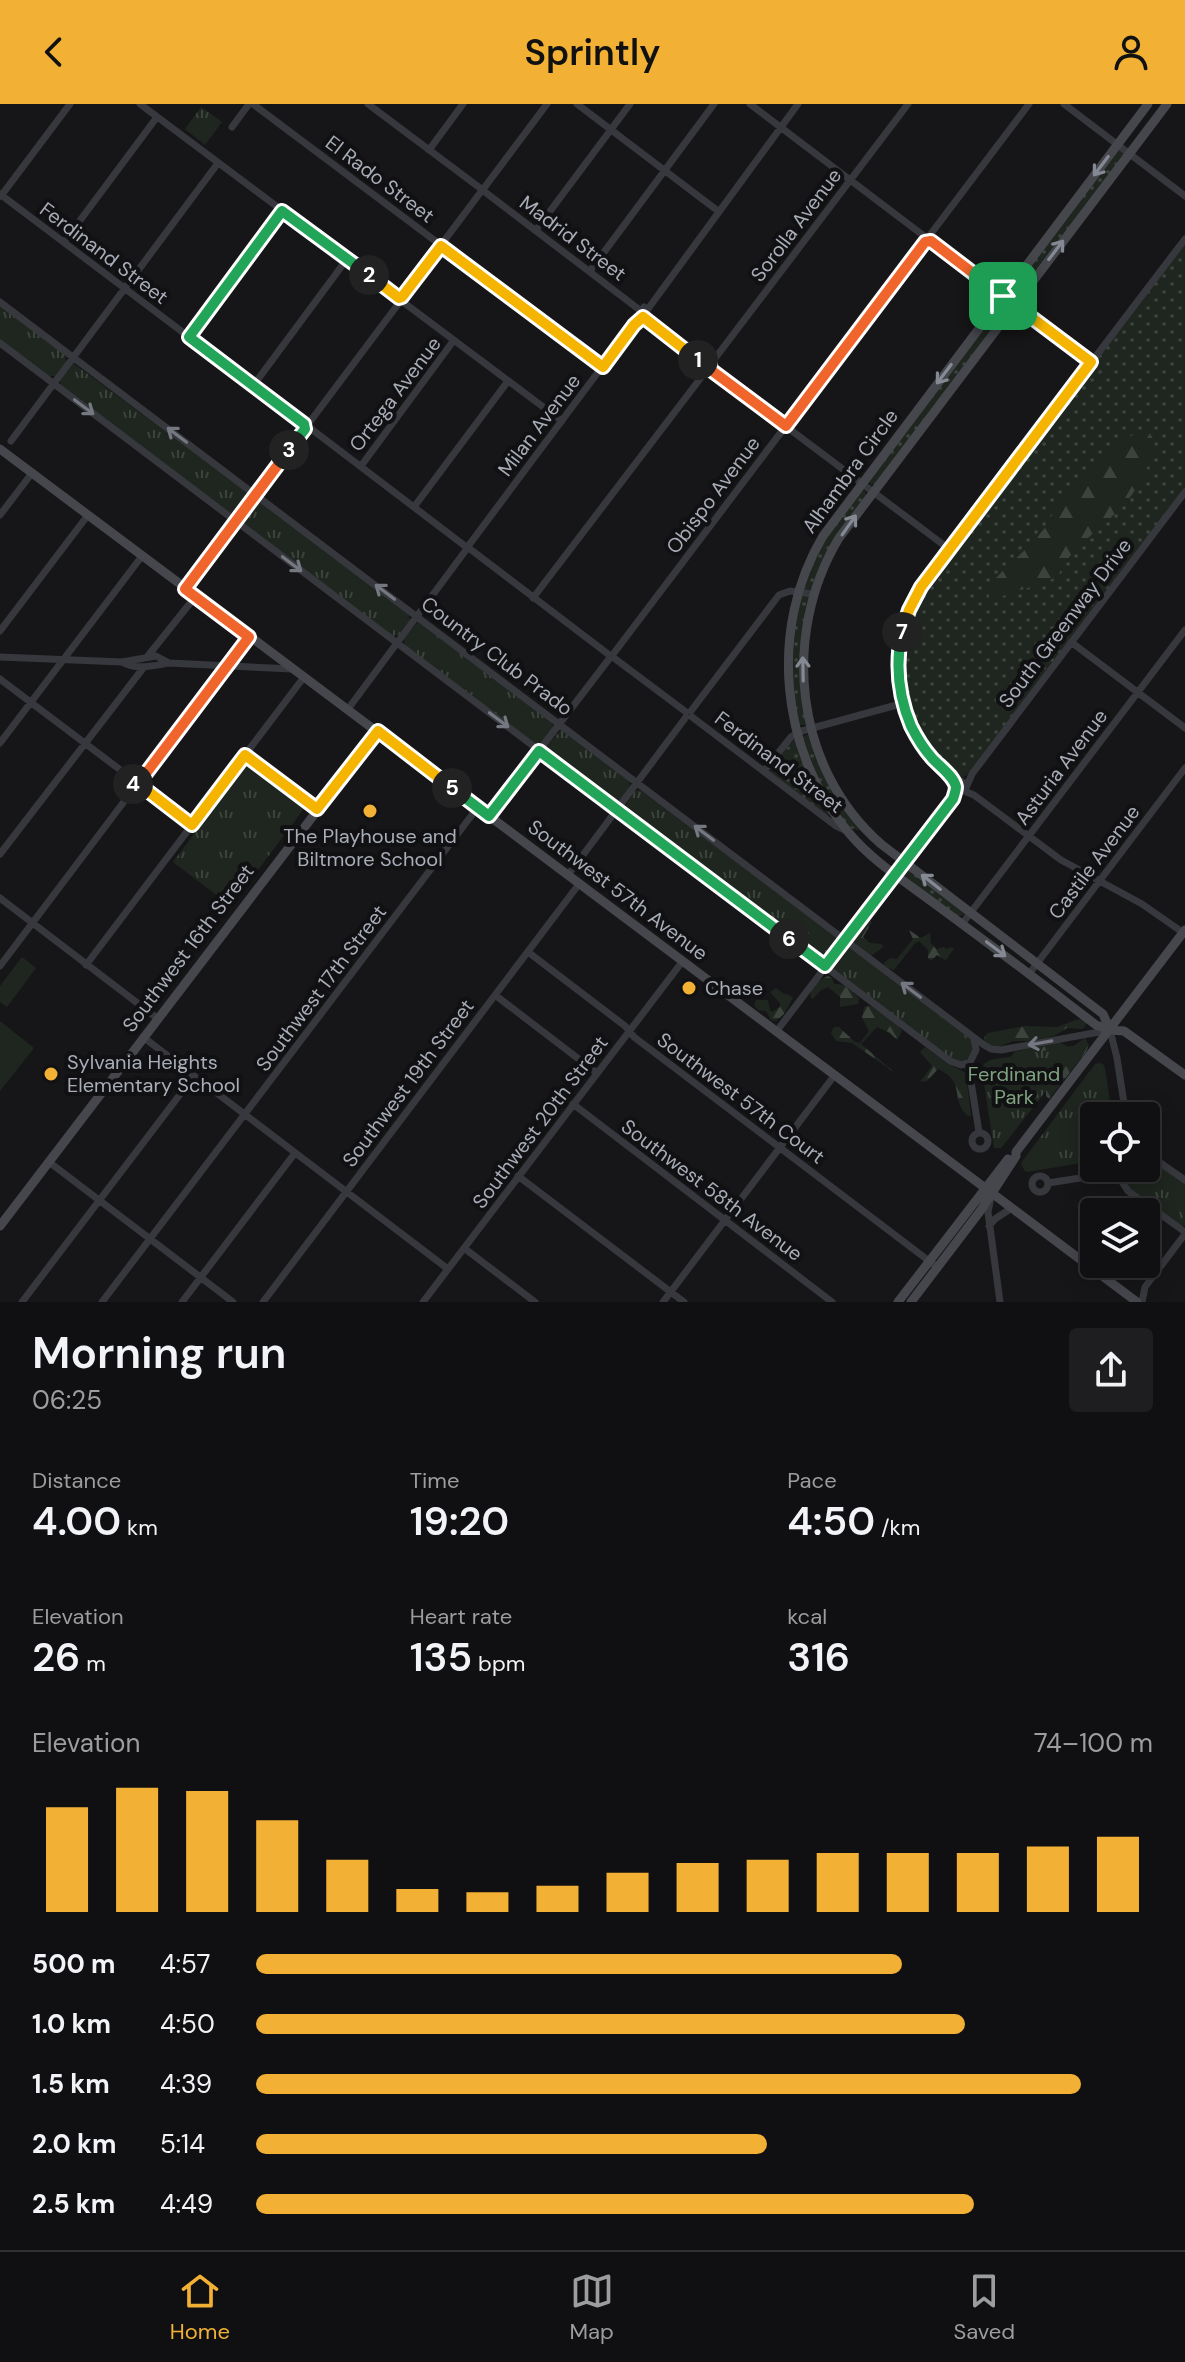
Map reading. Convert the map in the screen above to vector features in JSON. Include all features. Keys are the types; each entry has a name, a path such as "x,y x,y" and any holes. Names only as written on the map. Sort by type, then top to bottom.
{"street":[{"path":"1,196 70,104"},
{"path":"140,104 562,421"},
{"path":"232,127 251,104"},
{"name":"El Rado Street","path":"251,104 603,367"},
{"path":"429,150 463,104"},
{"path":"185,589 547,104"},
{"path":"577,104 718,211"},
{"path":"536,230 630,104"},
{"path":"590,271 714,104"},
{"path":"750,104 1091,362"},
{"name":"Milan Avenue","path":"348,709 798,104"},
{"name":"Sorolla Avenue","path":"533,598 908,104"},
{"name":"Obispo Avenue","path":"489,816 1029,104"},
{"path":"1064,104 1185,196"},
{"name":"Alhambra Circle","path":"1148,104 818,544 799,592 791,625 788,660 791,702 798,732 816,779 847,831 895,874 1096,1025 1124,1031 1185,1075"},
{"name":"Alhambra Circle","path":"1110,1030 1103,1014 872,836 835,785 820,755 811,728 803,666 805,635 814,594 834,547 1167,104"},
{"name":"Madrid Street","path":"374,106 590,271 708,368 949,549"},
{"path":"64,242 157,117"},
{"path":"11,441 218,163"},
{"name":"Ferdinand Street","path":"1,196 836,826 847,831"},
{"path":"189,337 282,211"},
{"path":"898,1302 974,1220 1011,1154 1016,1152 1184,932 1067,863 960,785 919,741 904,703 898,665 905,623 918,592 1185,239"},
{"path":"253,386 347,259"},
{"name":"Country Club Prado","path":"0,302 987,1048 1001,1050 1110,1030"},
{"name":"Ortega Avenue","path":"361,466 454,340"},
{"path":"0,343 950,1061 957,1065 973,1059 976,1050 973,1037"},
{"path":"414,507 508,381"},
{"name":"Southwest 57th Avenue","path":"0,449 988,1193 1135,1300"},
{"path":"0,515 32,473"},
{"name":"South Greenway Drive","path":"960,785 972,774 1185,492"},
{"path":"0,631 88,515"},
{"path":"0,743 142,556"},
{"path":"568,875 777,598 788,591 814,594"},
{"path":"0,854 195,597"},
{"name":"Asturia Avenue","path":"962,924 1185,630"},
{"path":"0,966 249,637"},
{"path":"158,657 162,640"},
{"path":"1071,642 1185,728"},
{"path":"1,656 292,669"},
{"path":"122,662 134,667 158,657"},
{"path":"158,657 169,663"},
{"path":"207,664 216,680"},
{"path":"131,680 134,667"},
{"path":"86,965 304,677"},
{"path":"0,679 192,825"},
{"path":"764,771 798,732 904,703"},
{"name":"Southwest 16th Street","path":"0,1226 378,731"},
{"path":"245,755 317,809"},
{"name":"Castile Avenue","path":"1029,974 1185,768"},
{"path":"776,1032 953,799 960,785"},
{"name":"Southwest 17th Street","path":"102,1302 478,807"},
{"path":"847,831 872,836"},
{"name":"Southwest 19th Street","path":"263,1302 579,884"},
{"path":"0,898 157,1018"},
{"name":"Southwest 57th Court","path":"528,952 634,1037 933,1265"},
{"name":"Southwest 20th Street","path":"423,1302 682,962"},
{"path":"495,995 597,1073"},
{"path":"1110,1030 1124,1102"},
{"path":"143,1037 448,1269"},
{"path":"968,1063 979,1132"},
{"path":"22,1302 194,1076"},
{"path":"663,1302 834,1076"},
{"name":"Southwest 58th Avenue","path":"573,1104 832,1302"},
{"path":"182,1302 295,1153"},
{"path":"49,1162 233,1302"},
{"path":"1160,1163 1185,1180"},
{"path":"518,1176 684,1302"},
{"path":"1048,1183 1080,1177"},
{"path":"1122,1182 1128,1191 1185,1233 1135,1300"},
{"path":"988,1193 989,1226 1000,1302"},
{"path":"911,1302 933,1265 988,1193"},
{"path":"989,1226 1010,1209"},
{"path":"974,1220 989,1226"},
{"path":"464,1248 535,1302"},
{"path":"1135,1300 1145,1287"}],"green space":[{"path":"201,107 222,122 205,145 185,129"},
{"path":"1118,149 1125,154 1015,299 1008,294"},
{"path":"1185,243 1185,488 974,767 964,777 956,778 928,752 904,697 901,658 909,619 924,586"},
{"path":"1004,301 1010,305 877,483 871,485 868,480"},
{"path":"0,305 65,355 66,362 55,376 47,376 0,340"},
{"path":"73,363 248,493 250,498 238,514 231,515 61,386 60,380"},
{"path":"1143,430 1155,441 1143,477 1125,503 1072,553 1052,579 992,600 988,587 1038,537 1081,477 1118,444"},
{"path":"861,491 865,491 866,497 812,590 805,589 821,544"},
{"path":"257,500 408,614 410,621 399,635 392,636 245,525 243,517"},
{"path":"802,595 810,597 806,615 807,721 805,725 799,725 791,660 794,627"},
{"path":"418,622 552,722 553,728 541,744 537,745 405,646 404,639"},
{"path":"561,730 629,780 630,787 619,802 610,801 547,753 546,747"},
{"path":"809,734 864,831 849,828 828,797 802,740"},
{"path":"797,740 831,812 828,816 770,772 771,766"},
{"path":"250,766 303,806 303,810 231,906 173,862 244,767"},
{"path":"640,790 838,938 839,943 827,960 819,959 626,814 625,806 635,791"},
{"path":"904,870 911,870 966,914 956,917 905,878 902,874"},
{"path":"868,918 872,922 863,937 883,947 871,956 853,941 855,933"},
{"path":"909,930 921,938 930,933 931,944 937,949 954,948 947,959 937,955 931,961 928,950 919,941 894,970 885,967 884,963 890,958 897,959 913,939"},
{"path":"849,947 970,1039 973,1044 971,1055 963,1062 956,1062 834,970 832,964 843,948"},
{"path":"22,957 36,968 7,1007 0,1002 0,986"},
{"path":"828,976 834,984 845,986 859,998 858,1004 840,1007 840,997 828,987 811,998 813,987"},
{"path":"776,988 793,998 776,1021 754,1005 756,1000 768,1000 772,1012 780,1007 770,992"},
{"path":"866,1006 888,1017 902,1031 897,1040 877,1027 861,1044 894,1072 852,1043 836,1041 831,1033 834,1027 839,1027 860,1043 869,1031 862,1018"},
{"path":"1083,1019 1087,1023 1083,1029 1067,1028 1056,1035 1034,1041 1013,1041 999,1047 984,1042 988,1033 1025,1026 1057,1027"},
{"path":"0,1021 34,1048 0,1091"},
{"path":"1085,1038 1089,1045 1086,1052 1049,1099 1046,1085 1011,1058 1014,1052 1059,1042 1071,1048"},
{"name":"Ferdinand Park","path":"1071,1046 1077,1050 1075,1054 1001,1148 994,1148 982,1071 984,1064 990,1060"},
{"path":"925,1047 966,1073 971,1116 962,1110 955,1085 947,1074 938,1069 927,1081 920,1082 932,1066 920,1052"},
{"name":"Ferdinand Park","path":"1095,1064 1103,1064 1105,1068 1110,1102 1080,1102 1080,1163 1027,1172 1021,1163"},
{"path":"1160,1167 1185,1184 1185,1226 1160,1211 1160,1198 1142,1198 1131,1190 1127,1182 1160,1182"}],"place":[{"name":"The Playhouse and Biltmore School","path":"370,811"},
{"name":"Chase","path":"689,988"},
{"name":"Sylvania Heights Elementary School","path":"51,1074"}],"route":[{"path":"282,211 399,298 441,246 603,367 643,317 705,365 710,365 711,370 786,426 925,242 931,241 1003,296 1091,362 934,569 912,604 903,628 899,653 902,698 919,741 951,777 956,789 953,799 825,966 539,751 489,816 378,731 317,809 245,755 192,825 149,792 135,787 134,780 147,772 249,637 185,589 305,429 304,424 189,337 282,211"}]}
